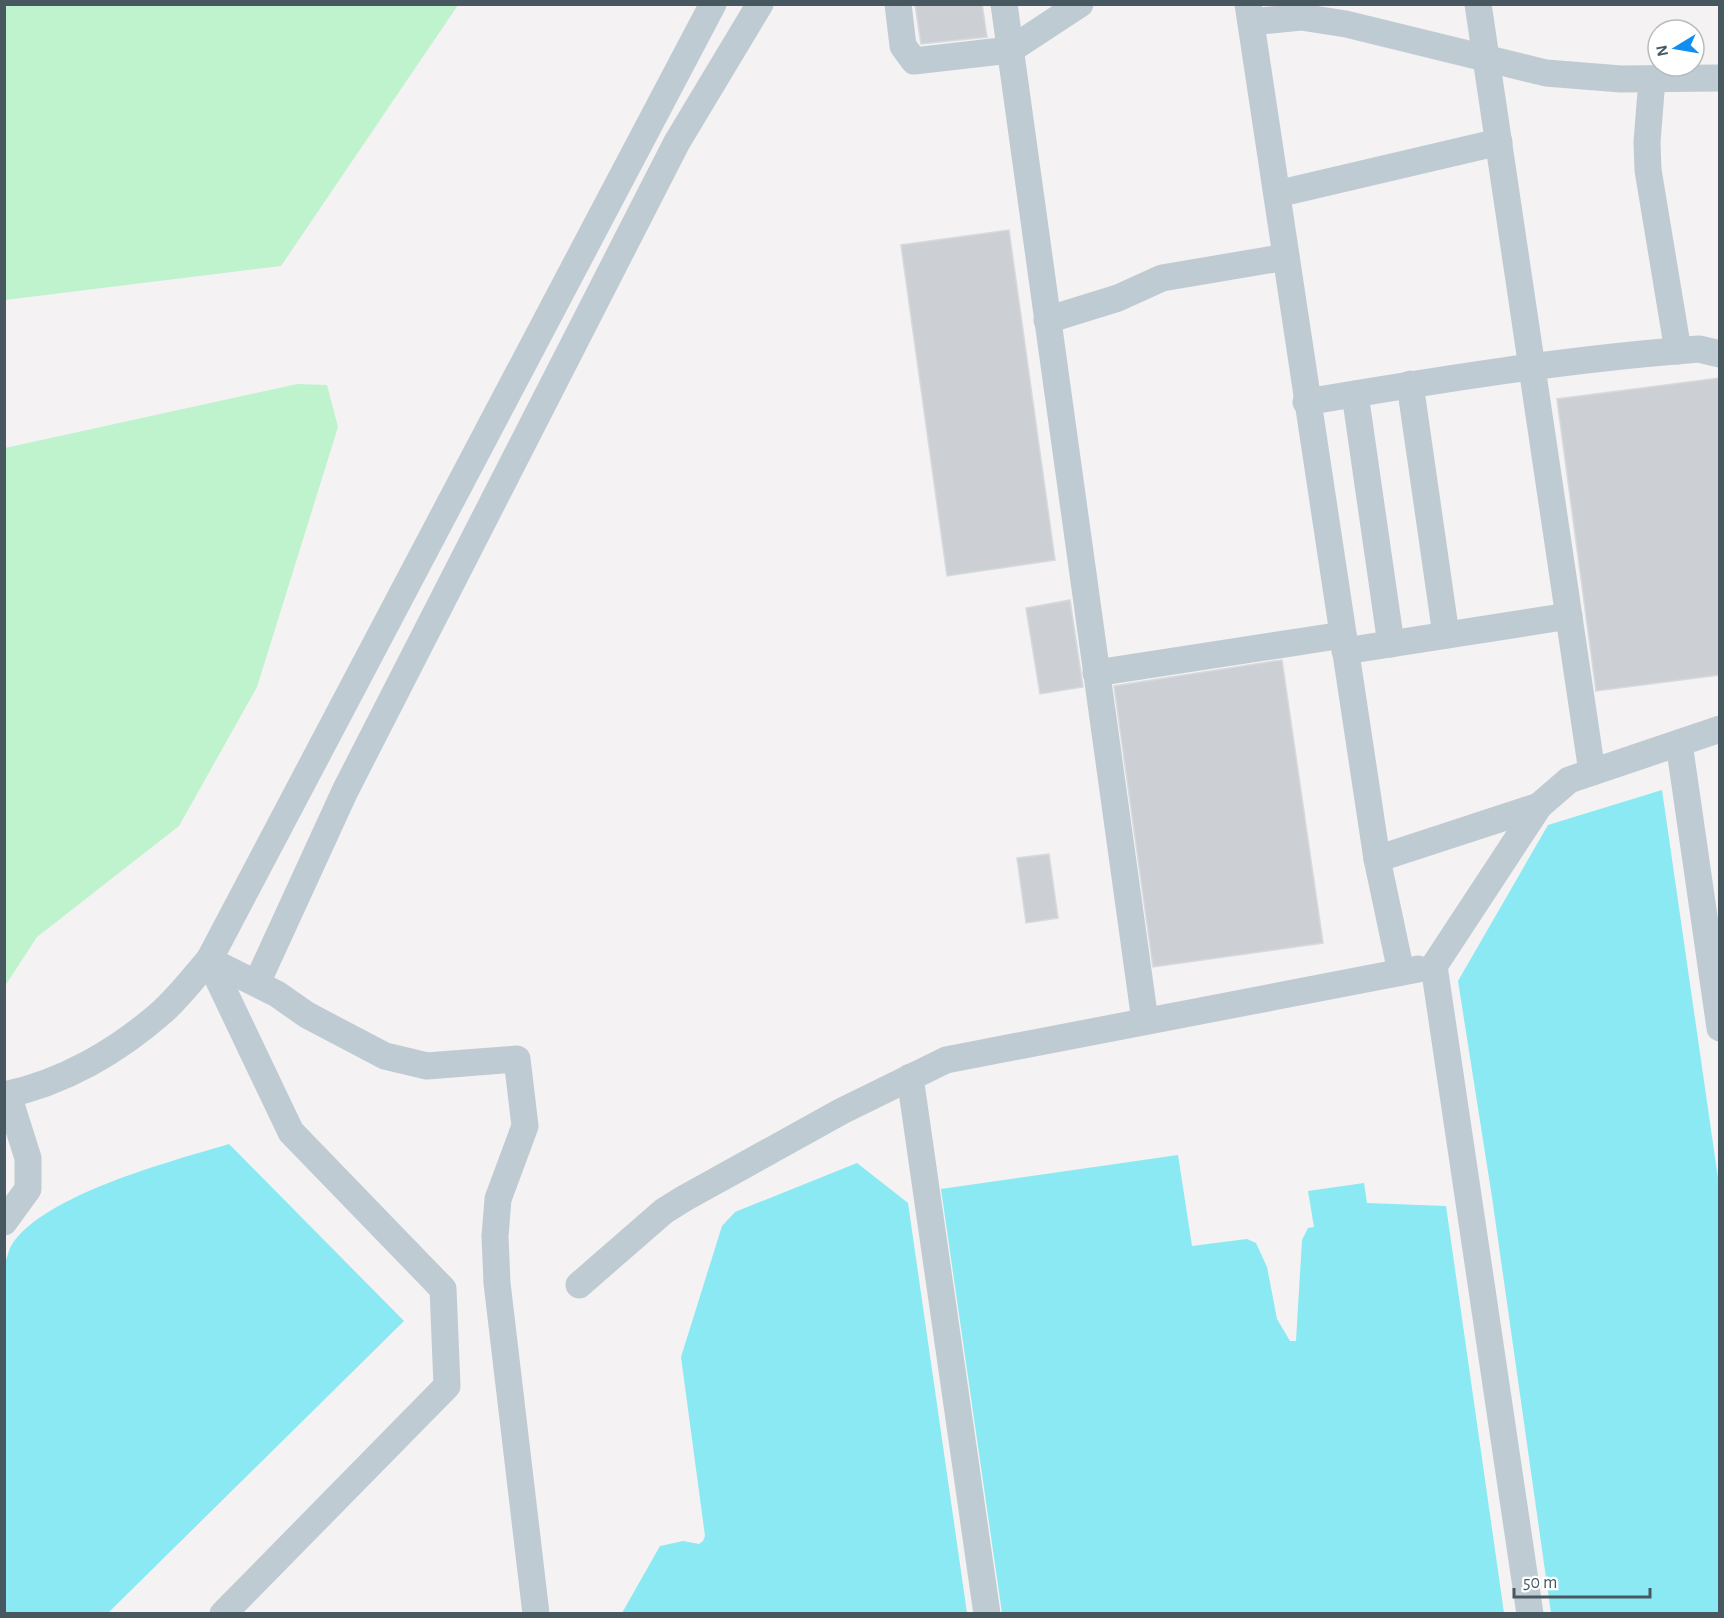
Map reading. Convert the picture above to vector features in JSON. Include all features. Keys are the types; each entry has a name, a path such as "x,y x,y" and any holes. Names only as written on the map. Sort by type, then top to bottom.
{"street":[{"path":"4,1222 28,1189 28,1158 6,1095 71,1073 108,1053 164,1011 209,960 713,4"},
{"path":"257,983 345,791 677,142 760,4"},
{"path":"898,4 903,46 914,61 1010,50 1080,4"},
{"path":"1004,4 1145,1021"},
{"path":"1478,4 1592,772"},
{"path":"1401,972 1377,859 1306,402 1250,13 1312,18 1346,24 1546,73 1652,79 1719,78"},
{"path":"1652,79 1647,142 1648,170 1678,351"},
{"path":"1277,194 1499,142"},
{"path":"1047,320 1118,298 1162,279 1286,256"},
{"path":"1306,402 1410,384 1532,367 1699,349 1719,354"},
{"path":"1410,384 1446,635"},
{"path":"1355,394 1391,644"},
{"path":"1096,673 1344,643 1391,644 1569,616"},
{"path":"1530,1614 1434,966 1539,806 1569,780 1719,729"},
{"path":"1679,743 1719,1028"},
{"path":"1377,859 1539,806"},
{"path":"209,960 257,983 307,1015 385,1056 427,1066 517,1059 525,1126 498,1199 495,1236 497,1283 536,1614"},
{"path":"209,960 291,1132 443,1288 447,1386 223,1614"},
{"path":"579,1285 664,1211 831,1117 946,1060 1434,966"},
{"path":"910,1077 987,1614"}],"green space":[{"path":"4,5 458,5 281,266 5,300"},
{"path":"297,384 327,385 338,427 257,687 179,826 37,937 5,986 5,448"}],"water":[{"path":"1662,790 1720,1192 1719,1613 1551,1613 1492,1197 1458,981 1548,825"},
{"path":"229,1144 404,1321 108,1613 5,1613 4,1263 10,1248 27,1228 50,1211 79,1196 143,1170"},
{"path":"1178,1155 1192,1246 1247,1239 1256,1243 1267,1267 1277,1319 1290,1341 1296,1341 1302,1240 1308,1228 1314,1227 1308,1191 1364,1183 1367,1203 1446,1206 1504,1613 1002,1613 941,1189"},
{"path":"857,1163 908,1203 967,1613 622,1613 660,1546 683,1541 699,1544 705,1536 681,1357 722,1226 735,1212"}],"building":[{"path":"915,4 982,4 987,37 921,44"},
{"path":"1009,230 1055,560 947,576 901,245"},
{"path":"1719,378 1719,675 1596,691 1557,399"},
{"path":"1070,600 1083,687 1040,694 1026,608"},
{"path":"1282,660 1323,943 1153,967 1114,686"},
{"path":"1049,854 1058,918 1026,923 1017,858"}]}
